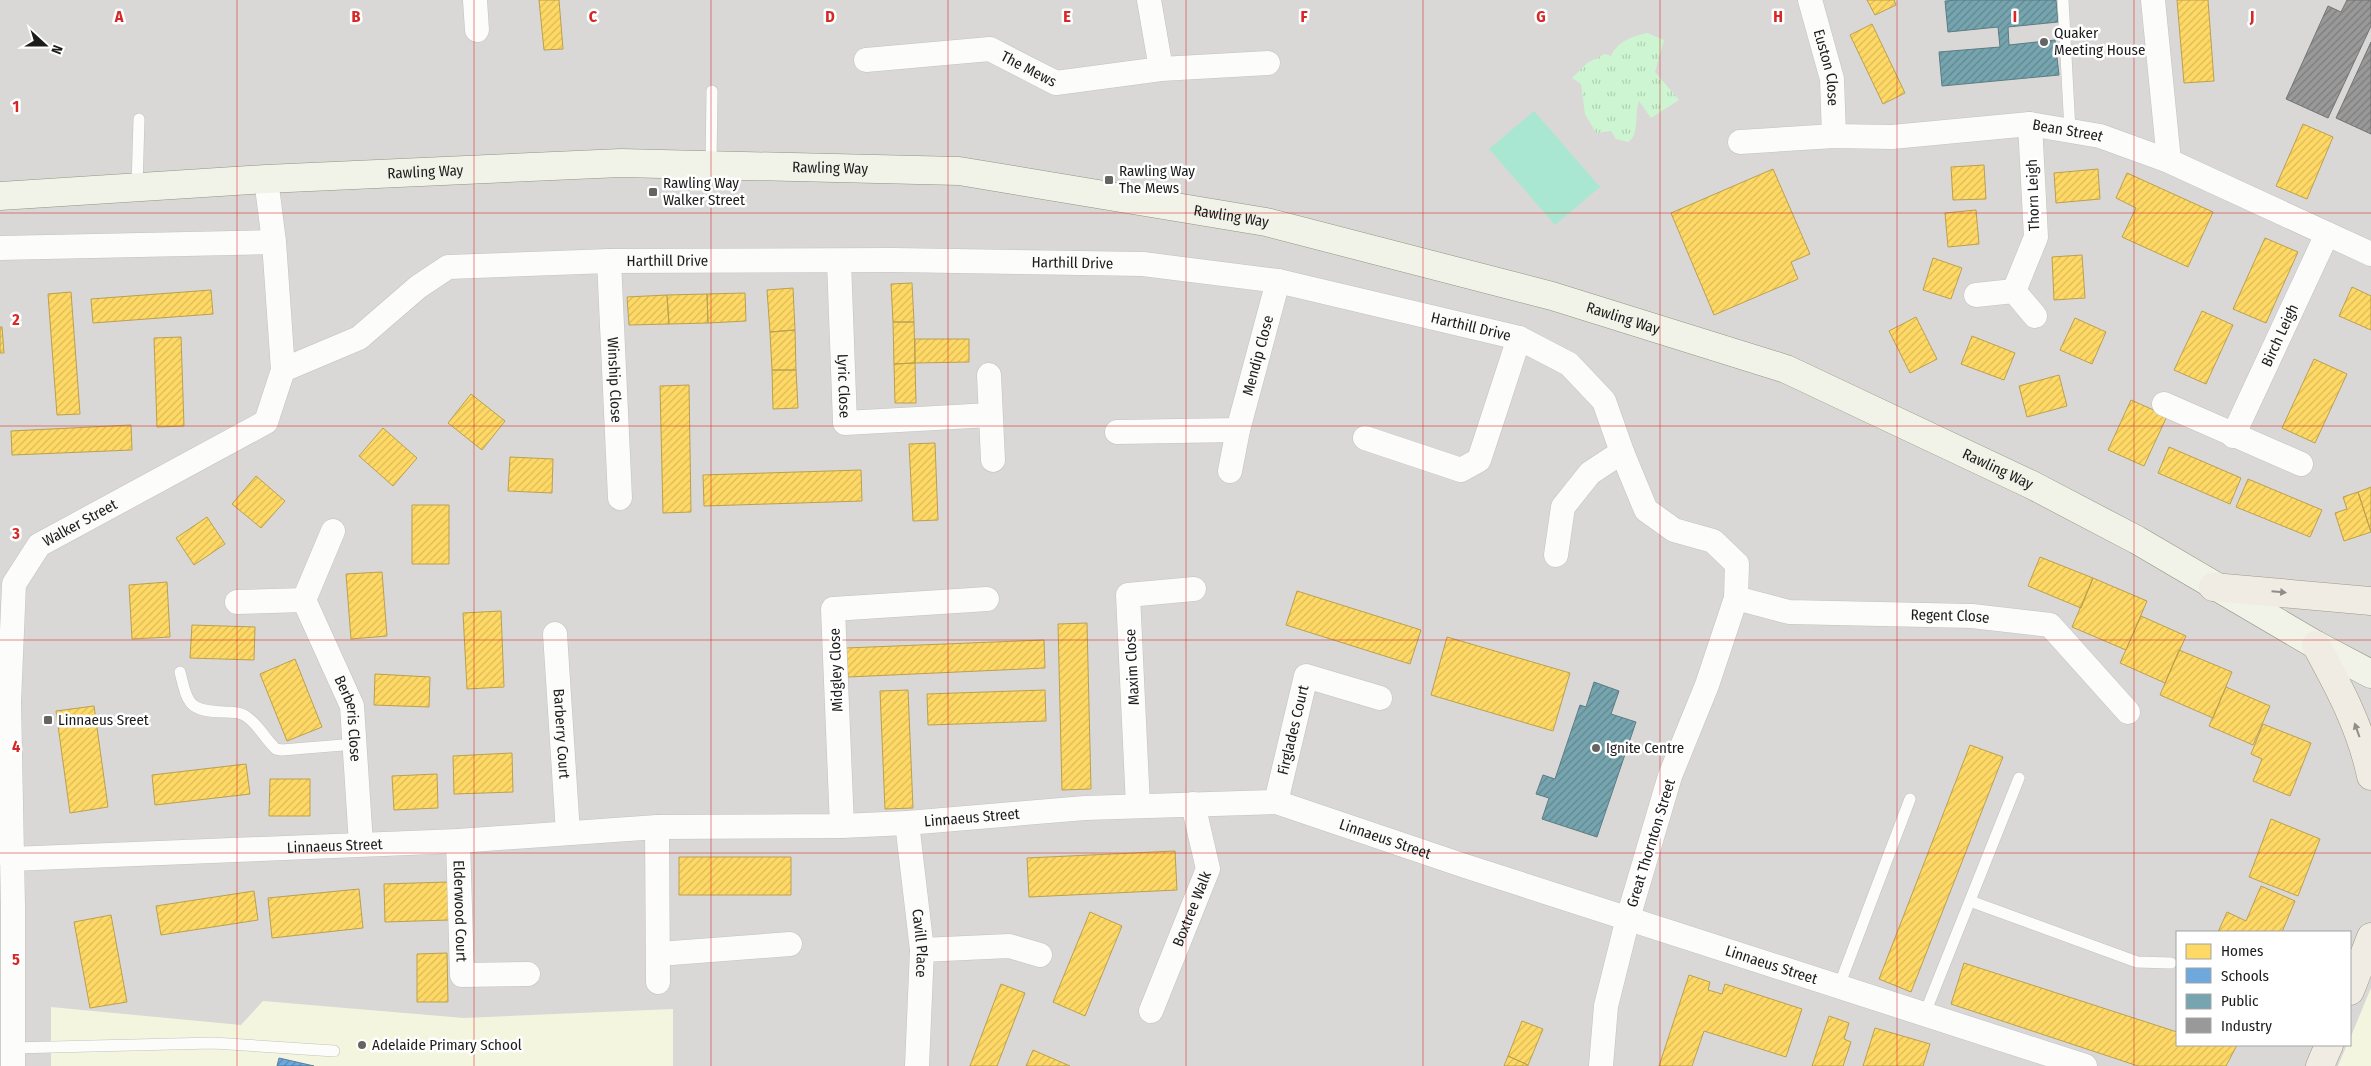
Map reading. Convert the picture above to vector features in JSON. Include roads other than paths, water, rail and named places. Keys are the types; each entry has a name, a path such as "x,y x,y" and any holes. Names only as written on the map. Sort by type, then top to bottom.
{"main road":[{"path":"2214,587 2371,601"},
{"path":"2316,645 2348,704 2367,757 2371,776"},
{"path":"2351,988 2371,937"},
{"path":"2320,1066 2329,1046"}],"street":[{"path":"476,0 477,30"},
{"path":"1149,0 1161,70"},
{"name":"Euston Close","path":"1810,0 1832,79 1834,136"},
{"path":"2153,0 2169,162"},
{"name":"The Mews","path":"866,60 990,49 1056,83 1161,70 1268,63"},
{"name":"Bean Street","path":"1740,142 1834,136 1892,137 2030,124 2100,136 2169,162 2371,254"},
{"name":"Thorn Leigh","path":"2014,291 2036,237 2030,124"},
{"name":"Rawling Way","path":"0,196 266,180 621,163 958,171 1266,222 1552,296 1786,369 2032,485 2137,540 2214,587 2371,674"},
{"name":"Walker Street","path":"13,1057 6,906 11,860 7,582 40,545 266,422 283,370 274,242 266,180"},
{"name":"Birch Leigh","path":"2233,436 2327,234"},
{"path":"0,248 274,242"},
{"name":"Harthill Drive","path":"283,370 359,338 418,287 448,267 609,261 839,262 894,260 1143,264 1278,281 1519,338 1569,364 1604,401 1622,452 1646,510 1674,530 1713,542 1737,564 1736,598"},
{"name":"Winship Close","path":"609,261 620,498"},
{"name":"Lyric Close","path":"839,262 844,423 990,415"},
{"name":"Mendip Close","path":"1230,471 1238,430 1278,281"},
{"path":"1976,295 2014,291 2035,316"},
{"path":"1365,438 1461,470 1479,460 1519,338"},
{"path":"989,375 993,460"},
{"path":"2164,404 2233,436 2301,464"},
{"path":"1117,432 1238,430"},
{"path":"1556,555 1563,506 1590,473 1622,452"},
{"path":"237,602 304,600 333,531"},
{"name":"Maxim Close","path":"1138,806 1128,594 1194,589"},
{"name":"Regent Close","path":"1736,598 1789,612 1972,616 2050,625 2128,712"},
{"name":"Great Thornton Street","path":"1601,1066 1606,1006 1628,918 1670,776 1707,685 1736,598"},
{"name":"Midgley Close","path":"842,826 833,609 987,599"},
{"name":"Berberis Close","path":"304,600 352,706 361,844"},
{"name":"Barberry Court","path":"555,634 568,833"},
{"name":"Firglades Court","path":"1276,802 1306,676 1380,698"},
{"name":"Linnaeus Street","path":"11,860 458,841 657,827 842,826 907,823 1084,808 1276,802 2085,1066"},
{"name":"Boxtree Walk","path":"1151,1011 1208,869 1193,804"},
{"name":"Cavill Place","path":"907,823 922,950 917,1066"},
{"path":"657,827 658,982"},
{"name":"Elderwood Court","path":"458,841 462,975 528,974"},
{"path":"659,954 790,944"},
{"path":"922,950 1009,946 1040,954"}],"lane":[{"path":"2063,0 2070,131"},
{"path":"711,165 712,91"},
{"path":"137,187 139,119"},
{"path":"180,672 184,690 194,706 204,711 243,714 250,719 276,749 355,744"},
{"path":"1925,1013 2019,778"},
{"path":"1839,986 1910,799"},
{"path":"1970,901 2137,962 2171,963"},
{"path":"13,1057 213,1043 334,1051"}],"place":[{"name":"Quaker Meeting House","path":"2044,42"},
{"name":"Rawling Way The Mews","path":"1109,180"},
{"name":"Rawling Way Walker Street","path":"653,192"},
{"name":"Linnaeus Sreet","path":"48,720"},
{"name":"Ignite Centre","path":"1596,748"},
{"name":"Adelaide Primary School","path":"362,1045"}]}
